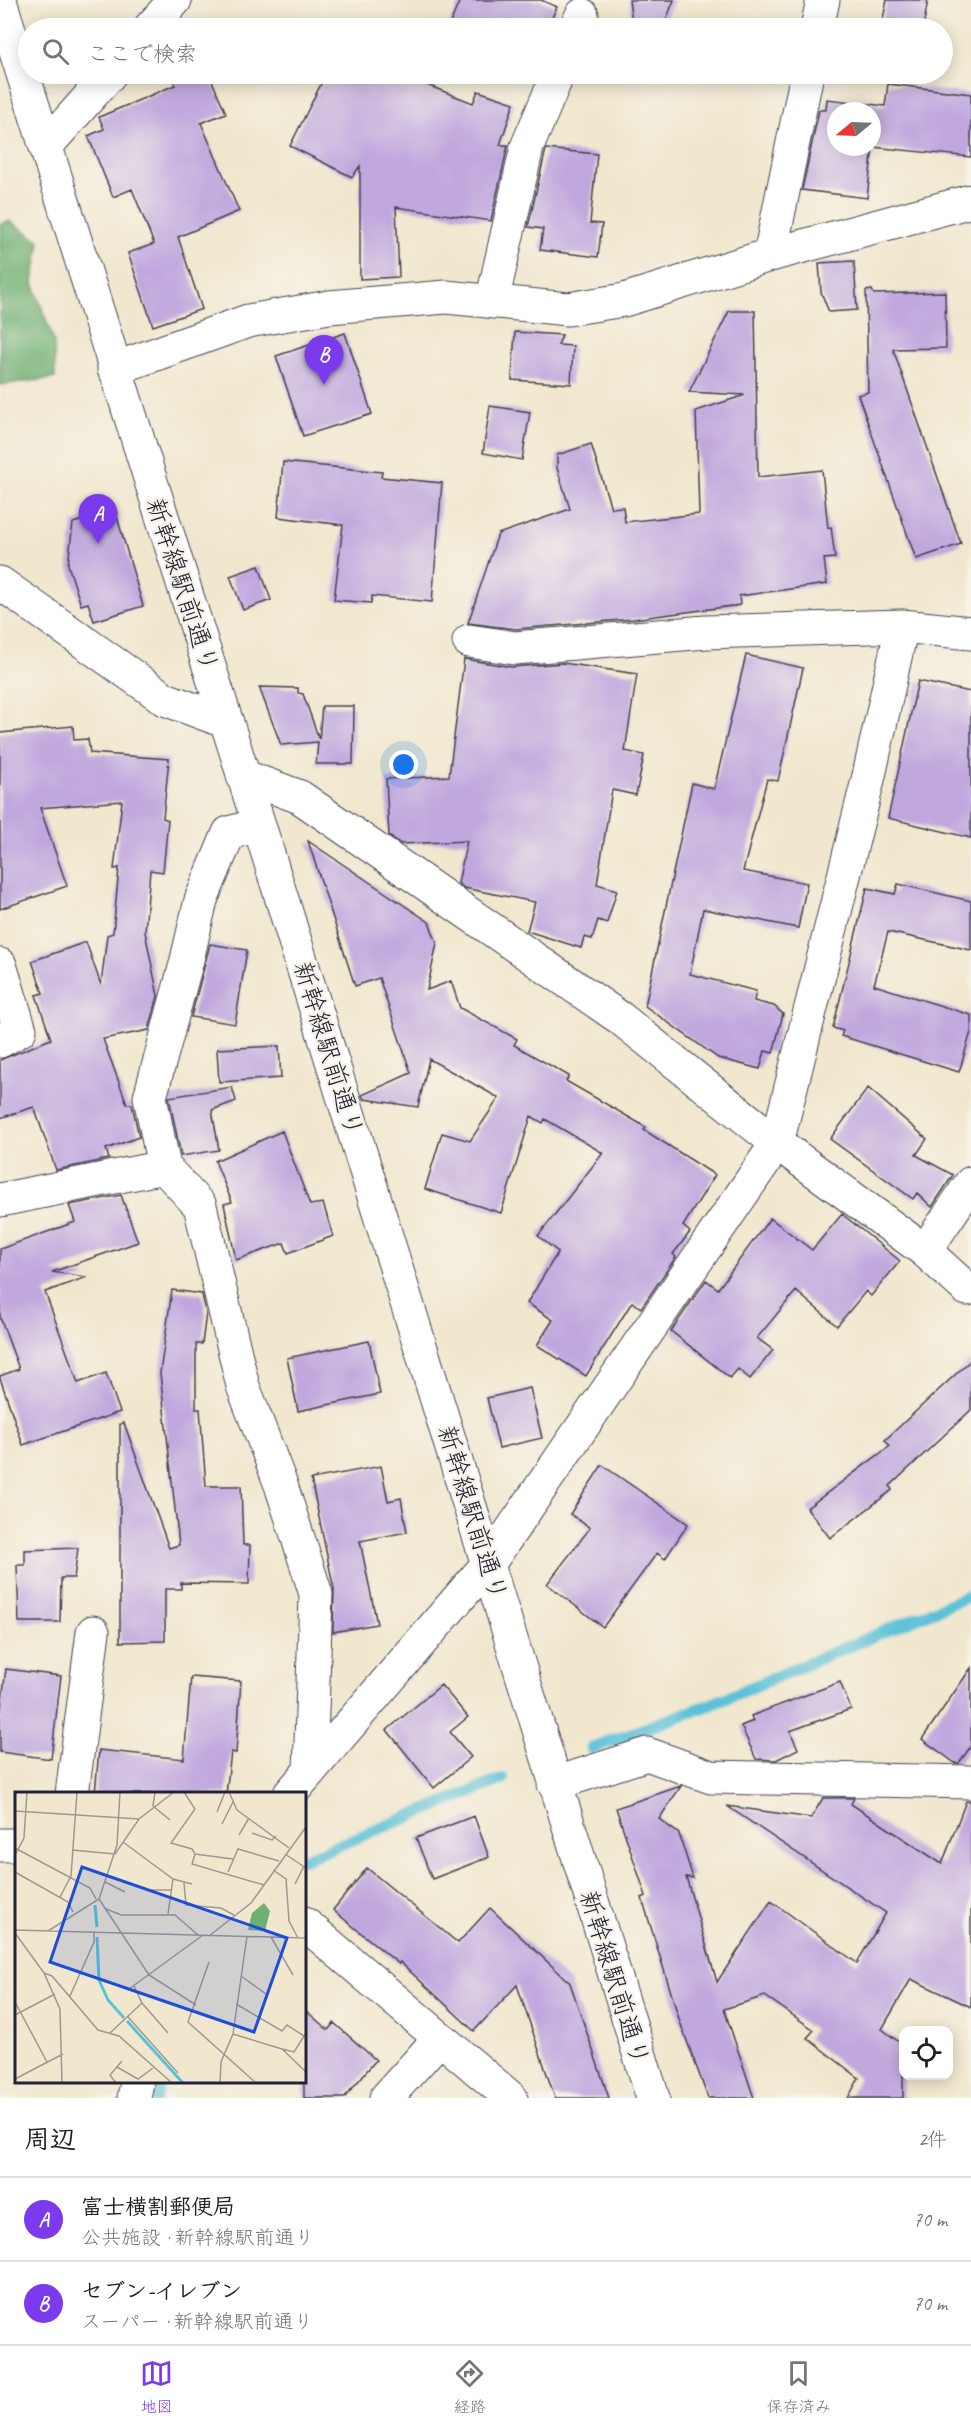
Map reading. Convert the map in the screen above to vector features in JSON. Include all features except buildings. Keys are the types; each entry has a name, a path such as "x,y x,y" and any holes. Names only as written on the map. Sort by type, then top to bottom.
{"street":[{"path":"159,18 175,0"},
{"path":"819,18 823,0"},
{"name":"新幹線駅前通り","path":"0,1 18,58"},
{"name":"新幹線駅前通り","path":"26,84 489,1563 554,1784 653,2098"},
{"path":"46,146 101,84"},
{"path":"492,302 527,147 554,84"},
{"path":"770,255 805,84"},
{"path":"114,369 248,321 329,307 446,297 568,309 624,300 770,255 971,201"},
{"path":"0,583 165,699 227,722"},
{"path":"300,1782 489,1563 777,1143 868,780 902,626"},
{"path":"469,641 515,648 706,632 902,626 971,633"},
{"path":"243,776 300,797 620,1018 777,1143 925,1251 968,1289"},
{"path":"259,825 229,833 201,900 150,1097 164,1167 200,1206 243,1386 281,1485 316,1594 300,1782"},
{"path":"0,966 20,1030 0,1041"},
{"path":"0,1200 164,1167"},
{"path":"925,1251 971,1183"},
{"path":"72,1792 93,1632"},
{"path":"554,1784 647,1754 711,1777 971,1782"},
{"path":"306,1925 511,2098"},
{"path":"386,2098 439,2039"},
{"path":"134,2098 137,2083"}],"green space":[{"path":"9,221 40,241 33,283 54,342 55,378 0,385 0,224"}],"waterway":[{"path":"592,1748 712,1704 971,1595"},
{"path":"306,1858 503,1779"},
{"path":"156,2098 160,2083"}],"place":[{"name":"セブン-イレブン","path":"324,385"},
{"name":"富士横割郵便局","path":"98,544"}]}
